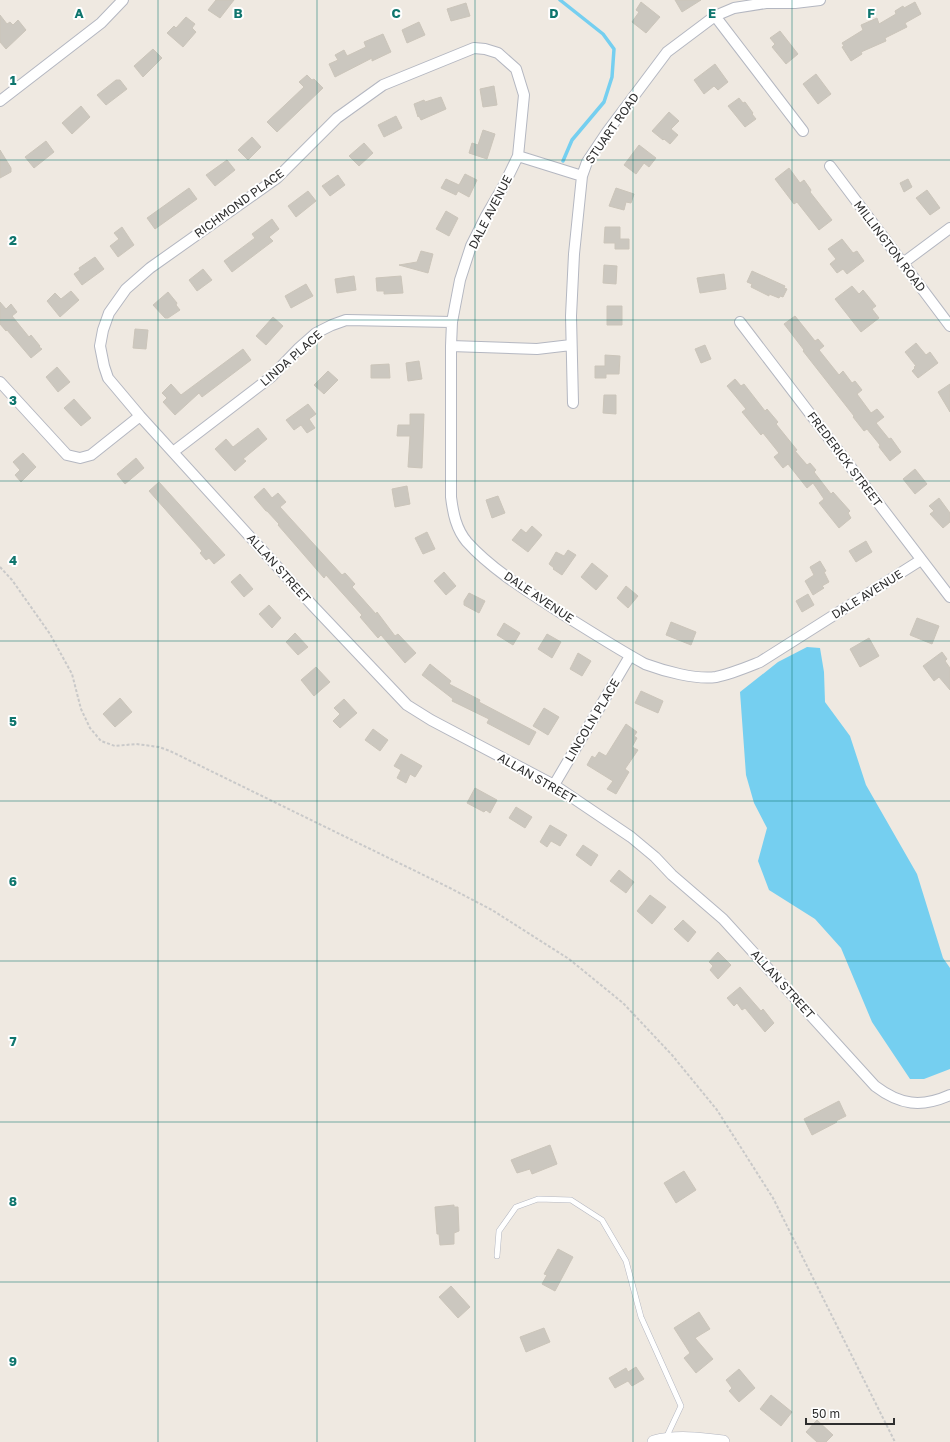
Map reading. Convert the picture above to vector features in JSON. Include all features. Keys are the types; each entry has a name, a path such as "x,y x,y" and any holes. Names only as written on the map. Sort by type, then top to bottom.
{"street":[{"path":"0,101 101,23 123,0"},
{"name":"STUART ROAD","path":"573,403 571,316 574,254 582,176 587,162 607,132 667,52 715,16 734,8 766,3 795,3 820,0"},
{"path":"715,16 803,131"},
{"name":"RICHMOND PLACE","path":"140,416 108,378 100,346 103,330 109,313 126,289 150,268 277,178 337,118 383,85 474,48 485,49 498,53 516,69 524,95"},
{"name":"DALE AVENUE","path":"524,95 518,156 471,246 460,280 452,322 451,497 453,512 458,528 467,541 484,558 518,586 630,656 645,664 665,671 690,676 714,677 734,673 760,662 921,560"},
{"path":"518,156 582,176"},
{"name":"MILLINGTON ROAD","path":"830,166 950,326"},
{"path":"903,262 950,228"},
{"name":"LINDA PLACE","path":"173,452 271,377 316,333 332,325 346,320 452,322"},
{"name":"FREDERICK STREET","path":"740,322 950,596"},
{"path":"451,346 537,349 571,345"},
{"path":"0,382 67,455 80,458 91,455 140,416"},
{"name":"ALLAN STREET","path":"140,416 314,607 407,705 431,720 554,785 631,837 655,856 672,875 723,919 875,1086 886,1095 903,1102 921,1104 939,1100 950,1095"},
{"name":"LINCOLN PLACE","path":"554,785 630,656"},
{"path":"662,1441 693,1439 723,1442"}],"lane":[{"path":"497,1256 499,1231 516,1207 538,1199 571,1200 602,1220 626,1261 641,1316 681,1406 662,1441"}],"path":[{"path":"0,567 12,580 50,634 72,674 81,709 90,728 101,741 115,746 136,744 159,747 170,751 448,887 492,910 569,959 623,1003 672,1055 717,1110 773,1198 895,1442"}],"water":[{"path":"807,647 820,648 824,672 825,702 850,736 866,785 917,874 943,958 950,968 950,1069 924,1079 910,1079 872,1022 841,948 815,919 769,890 758,861 767,828 754,803 746,775 740,692 778,662"}],"building":[{"path":"216,0 234,0 220,18 208,10"},
{"path":"675,0 701,0 682,12"},
{"path":"641,2 660,17 646,33 632,22 639,12 636,10"},
{"path":"915,2 921,14 905,23 907,27 885,38 886,41 861,52 862,54 851,61 842,47 844,46 842,43 863,30 861,25 877,18 879,24 896,14 895,11 903,6 904,8"},
{"path":"466,3 470,16 451,21 447,9"},
{"path":"0,15 7,24 10,22 13,25 18,20 26,30 6,49 0,42"},
{"path":"186,17 195,24 192,28 196,32 183,47 167,33 174,26 176,28"},
{"path":"419,22 425,35 407,43 402,30"},
{"path":"780,31 798,54 786,64 772,47 775,44 770,38"},
{"path":"383,34 391,52 372,61 372,58 335,77 329,64 338,60 335,55 344,50 347,56 366,47 364,42"},
{"path":"153,49 162,58 143,77 134,66"},
{"path":"715,64 728,82 718,90 714,86 704,94 694,80"},
{"path":"816,74 831,94 818,104 803,84"},
{"path":"307,75 312,80 314,79 323,88 277,132 267,122 304,87 299,82"},
{"path":"116,80 120,80 127,89 106,105 97,95"},
{"path":"494,86 497,105 483,107 480,89"},
{"path":"441,97 446,109 421,120 419,116 418,117 414,104 424,100 425,102"},
{"path":"739,98 743,103 745,102 756,119 745,127 728,106"},
{"path":"81,106 90,117 72,134 62,123"},
{"path":"669,112 679,121 671,129 678,135 670,144 652,131"},
{"path":"396,116 402,128 384,137 378,125"},
{"path":"483,130 495,134 487,159 469,153 472,143 478,145"},
{"path":"252,137 261,147 248,160 238,150"},
{"path":"46,141 54,152 34,168 25,157"},
{"path":"364,143 373,153 359,166 349,156"},
{"path":"639,145 656,158 649,167 644,163 636,174 624,165"},
{"path":"0,150 11,168 11,172 0,178"},
{"path":"227,160 235,170 215,186 206,175"},
{"path":"789,168 800,183 804,180 811,190 810,192 832,220 819,230 797,202 794,204 775,179"},
{"path":"465,174 477,180 469,197 458,191 456,195 441,188 446,179 459,185"},
{"path":"338,175 345,185 330,196 322,186"},
{"path":"908,179 912,187 904,192 900,183"},
{"path":"189,188 197,199 155,229 147,218"},
{"path":"616,188 634,194 631,203 626,202 624,210 609,206"},
{"path":"927,190 940,208 930,215 916,198"},
{"path":"308,191 316,201 296,217 288,206"},
{"path":"446,211 458,218 449,236 436,229"},
{"path":"272,219 279,229 269,237 273,241 232,272 224,261 255,238 252,234"},
{"path":"122,227 134,245 118,257 110,246 119,239 114,233"},
{"path":"605,227 620,227 620,239 629,239 629,249 615,249 615,243 604,243"},
{"path":"842,239 853,253 857,251 864,261 847,274 843,269 837,273 830,264 836,259 828,249"},
{"path":"421,251 433,254 428,273 399,265 417,262"},
{"path":"95,257 104,269 82,285 74,274 80,270 79,268"},
{"path":"604,265 617,266 616,284 603,283"},
{"path":"203,269 212,280 197,291 189,280"},
{"path":"752,271 785,286 784,288 787,289 783,297 780,296 779,298 769,294 769,296 751,287 752,284 747,282"},
{"path":"724,274 726,289 700,293 697,278"},
{"path":"354,276 356,290 337,293 335,279"},
{"path":"401,276 403,293 384,294 384,291 377,291 376,278"},
{"path":"306,284 313,296 291,308 285,296"},
{"path":"852,286 859,294 863,290 876,306 872,309 879,318 861,332 835,299"},
{"path":"71,291 79,300 60,317 47,301 55,293 61,299"},
{"path":"168,292 177,303 176,305 180,310 168,318 165,318 153,305"},
{"path":"0,302 6,309 11,304 17,312 12,316 29,337 31,335 42,349 31,358 0,324"},
{"path":"607,306 622,306 622,325 607,325"},
{"path":"795,316 815,341 818,339 824,346 819,350 839,375 843,371 852,383 855,381 862,390 857,394 871,413 877,409 884,417 876,423 889,439 891,438 901,452 890,461 879,447 880,445 867,429 864,431 853,417 854,416 803,351 804,350 784,324"},
{"path":"273,317 283,326 266,345 256,336"},
{"path":"135,329 148,330 146,349 133,348"},
{"path":"916,343 926,355 930,352 938,363 918,378 912,371 916,366 905,352"},
{"path":"705,345 711,359 701,363 695,349"},
{"path":"243,349 251,360 202,397 199,393 175,415 163,402 167,398 162,393 171,384 181,395"},
{"path":"605,355 620,356 619,374 606,374 606,378 595,378 595,366 605,366"},
{"path":"419,361 422,379 408,381 406,363"},
{"path":"389,364 390,378 371,378 371,365"},
{"path":"57,367 70,382 58,392 46,377"},
{"path":"328,371 338,380 324,394 314,385"},
{"path":"735,379 741,386 744,384 765,411 767,409 778,422 776,424 797,450 795,451 807,465 810,463 816,470 814,472 831,494 833,492 850,511 848,513 851,518 839,528 819,503 824,499 813,483 807,488 788,464 783,468 774,457 779,453 763,433 761,435 742,412 746,409 727,386"},
{"path":"950,384 950,412 938,392"},
{"path":"604,395 616,395 616,414 603,413"},
{"path":"74,399 91,418 81,426 64,408"},
{"path":"308,404 316,414 309,419 315,428 307,433 301,425 294,430 286,420"},
{"path":"410,414 424,414 422,468 408,467 410,436 397,436 398,425 410,425"},
{"path":"258,428 267,439 243,459 246,461 235,471 215,449 226,439 233,447"},
{"path":"23,453 36,467 21,482 15,475 20,470 13,462"},
{"path":"136,458 144,468 125,484 117,474"},
{"path":"915,469 927,484 915,494 903,479"},
{"path":"159,482 225,555 214,564 209,558 206,560 200,553 202,551 149,491"},
{"path":"407,486 410,504 395,507 392,489"},
{"path":"264,488 272,498 278,493 286,502 280,507 342,575 345,573 355,584 352,587 376,614 377,612 395,636 398,634 416,653 405,663 381,635 378,638 360,617 362,615 326,575 324,578 278,525 279,524 254,497"},
{"path":"498,496 505,513 492,518 486,500"},
{"path":"939,498 950,513 950,522 943,528 930,514 934,511 929,506"},
{"path":"532,526 542,535 528,552 512,540 521,529 526,533"},
{"path":"427,532 435,549 423,554 415,538"},
{"path":"866,541 872,552 856,562 849,551"},
{"path":"568,550 576,555 562,575 553,569 554,568 549,564 556,552 564,556"},
{"path":"820,561 826,571 824,572 829,582 822,586 824,588 813,595 805,581 814,575 810,567"},
{"path":"592,563 608,576 596,590 581,577"},
{"path":"444,572 456,586 446,595 434,581"},
{"path":"240,574 253,589 244,597 231,582"},
{"path":"626,586 638,596 628,608 617,598"},
{"path":"469,593 485,601 479,613 464,605 464,601"},
{"path":"808,594 814,605 802,612 796,601"},
{"path":"269,605 281,618 272,628 259,614"},
{"path":"917,618 939,626 932,644 910,635"},
{"path":"671,622 696,632 691,645 666,635"},
{"path":"504,623 520,633 513,645 497,635"},
{"path":"295,633 308,647 298,655 286,642"},
{"path":"547,634 561,642 552,658 538,649"},
{"path":"869,638 879,656 860,667 850,649"},
{"path":"942,652 947,659 945,661 950,668 950,690 939,677 934,681 923,666"},
{"path":"578,653 591,661 582,676 570,669"},
{"path":"430,664 451,681 449,684 480,700 479,702 536,732 529,745 487,723 489,719 452,701 453,699 422,675"},
{"path":"316,667 330,682 314,696 301,680"},
{"path":"641,691 663,701 658,713 635,703"},
{"path":"120,698 132,712 115,727 103,714"},
{"path":"344,699 357,713 340,728 333,721 340,714 334,708"},
{"path":"544,708 559,717 548,735 533,726"},
{"path":"626,724 637,732 634,736 637,738 632,747 638,750 625,769 629,772 616,794 607,789 613,781 587,765 592,756 595,758 599,752 606,756"},
{"path":"373,729 388,740 380,751 365,740"},
{"path":"401,754 422,766 415,777 410,774 406,783 397,778 401,770 394,766"},
{"path":"475,788 497,800 490,813 486,810 484,812 467,803"},
{"path":"516,807 532,817 525,828 509,818"},
{"path":"550,825 567,835 560,846 551,841 547,847 540,842"},
{"path":"583,845 598,855 591,866 576,855"},
{"path":"619,870 634,882 626,893 610,881"},
{"path":"650,895 666,907 652,924 637,911"},
{"path":"683,920 696,932 688,942 674,929"},
{"path":"718,952 731,965 718,979 710,970 713,966 709,962"},
{"path":"740,987 761,1011 763,1009 774,1023 765,1032 745,1008 742,1010 737,1003 734,1006 727,998"},
{"path":"839,1101 846,1116 812,1135 804,1119"},
{"path":"550,1145 557,1164 532,1174 530,1169 517,1173 511,1160"},
{"path":"684,1171 696,1190 676,1203 664,1183"},
{"path":"454,1205 454,1207 458,1207 459,1231 454,1233 454,1244 440,1245 439,1234 437,1234 435,1207"},
{"path":"558,1249 573,1257 555,1291 542,1284 547,1275 544,1274"},
{"path":"451,1286 470,1307 458,1318 439,1297"},
{"path":"699,1312 710,1329 695,1338 713,1359 696,1373 684,1358 690,1353 674,1328"},
{"path":"544,1328 550,1342 526,1352 520,1337"},
{"path":"636,1367 644,1379 632,1386 628,1381 615,1388 609,1378 626,1368 628,1372"},
{"path":"739,1369 755,1388 739,1402 729,1391 732,1388 726,1380"},
{"path":"771,1395 792,1412 781,1426 760,1409"},
{"path":"817,1420 833,1435 826,1442 817,1442 806,1432"}],"waterway":[{"path":"560,0 603,34 614,49 612,77 604,102 572,140 563,161"}]}
